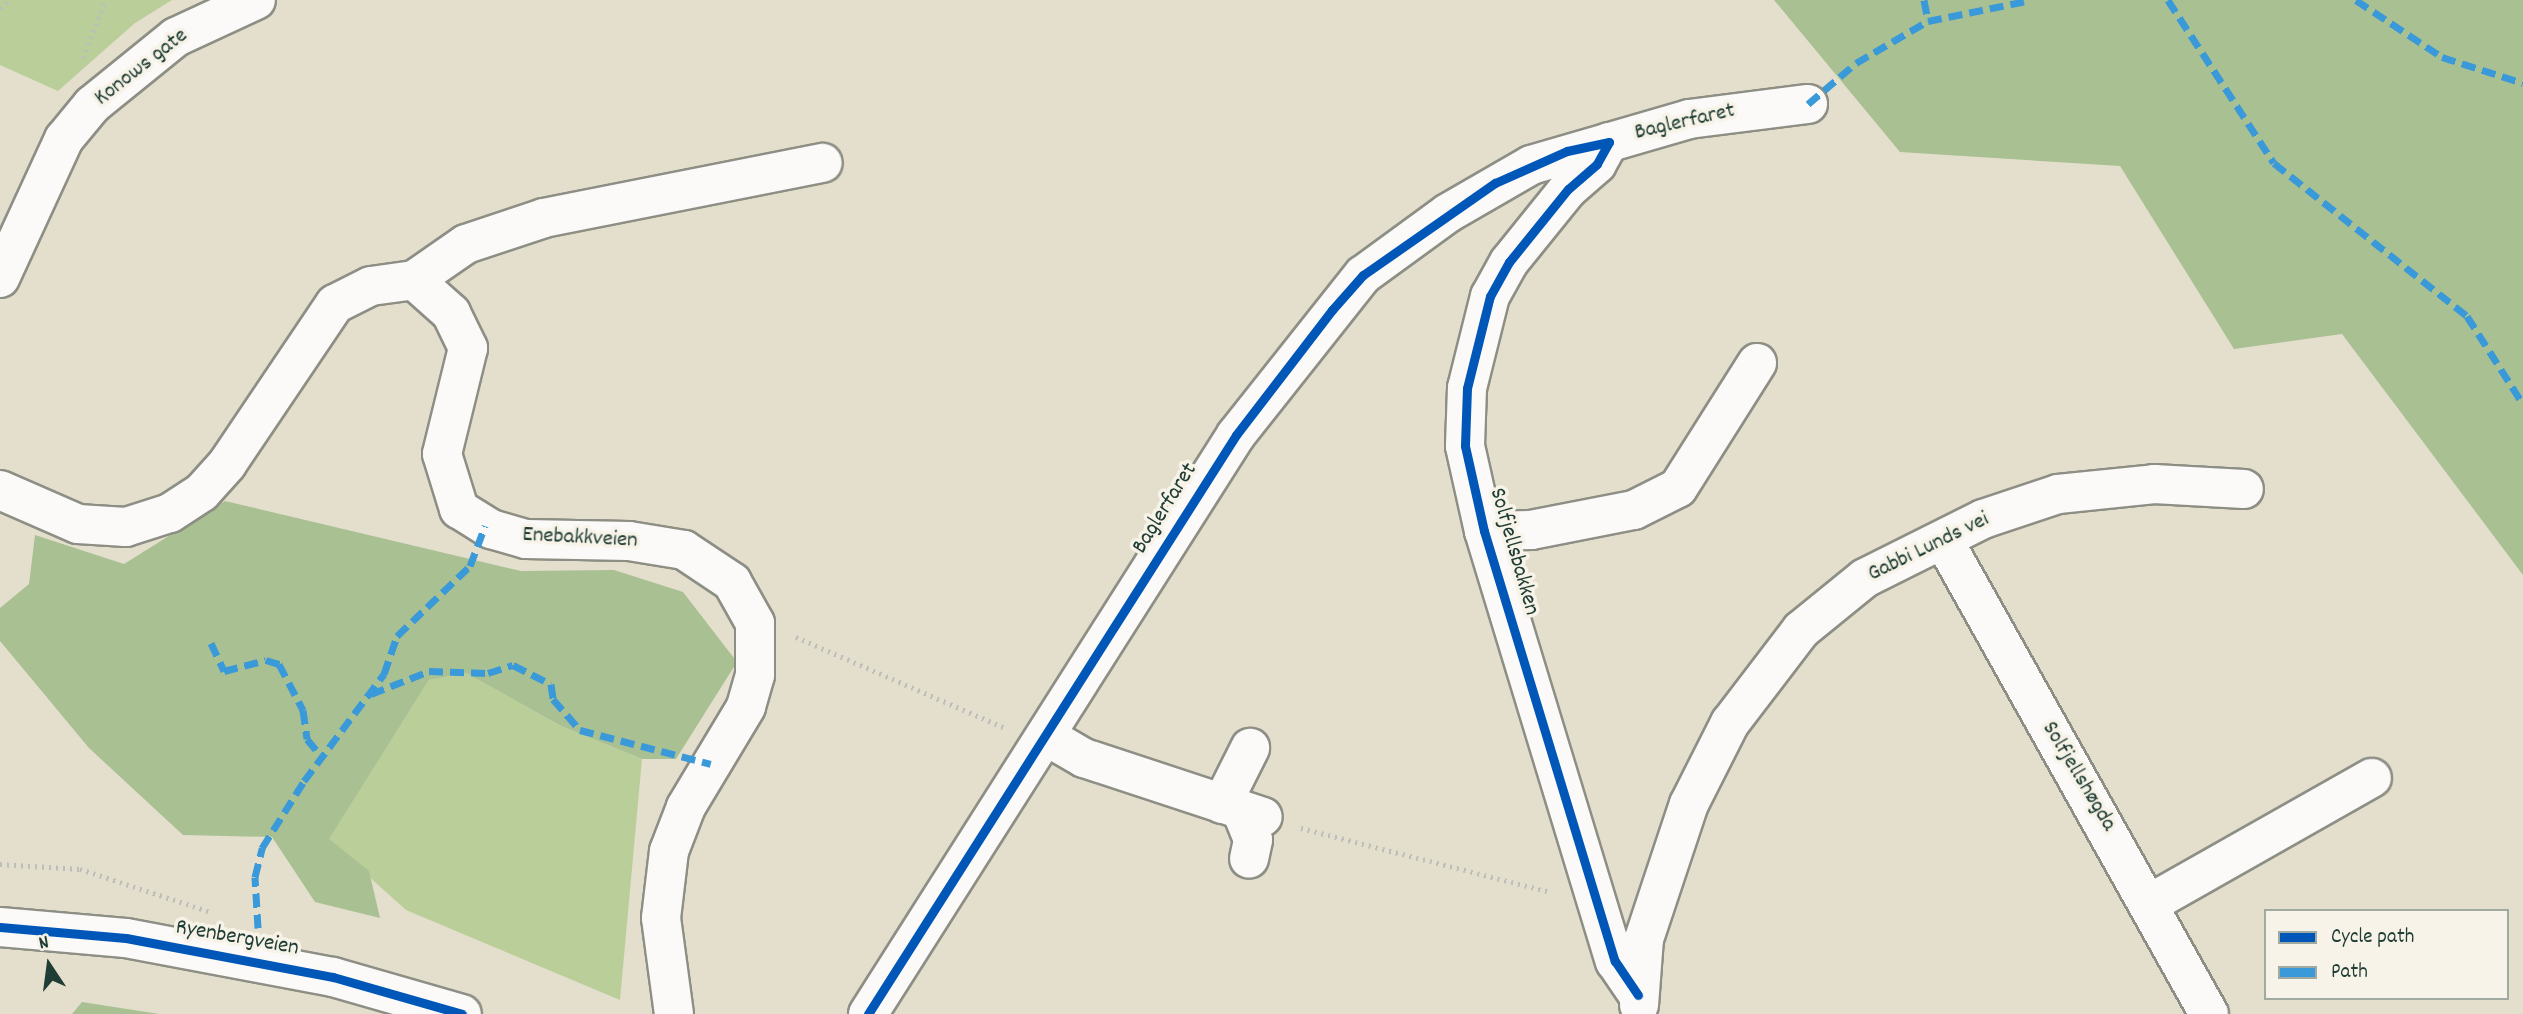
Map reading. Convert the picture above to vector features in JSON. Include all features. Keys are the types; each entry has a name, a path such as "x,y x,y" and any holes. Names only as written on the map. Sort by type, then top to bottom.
{"street":[{"name":"Konows gate","path":"0,278 64,139 92,105 176,37 256,0"},
{"name":"Baglerfaret","path":"868,1014 1030,734 1236,435 1363,275 1494,183 1567,151 1689,119 1808,104"},
{"name":"Solfjellsbakken","path":"1609,142 1597,164 1568,189 1510,262 1490,296 1467,387 1465,446 1484,531 1615,961 1639,1005"},
{"path":"0,490 78,524 126,527 170,513 202,492 226,464 335,304 371,286 414,280 466,244 544,218 823,163"},
{"name":"Enebakkveien","path":"414,280 451,313 468,348 442,454 459,509 491,529 526,539 660,544 724,574 758,635 746,707 686,807 669,851 661,918 674,1014"},
{"path":"1484,531 1531,530 1634,510 1678,488 1757,363"},
{"name":"Gabbi Lunds vei","path":"1639,1005 1644,939 1689,804 1752,689 1801,630 1865,578 1944,541 1983,519 2058,494 2154,484 2244,489"},
{"name":"Solfjellshøgda","path":"1944,541 2209,1014"},
{"path":"1030,734 1084,758 1242,810"},
{"path":"1249,859 1253,840 1242,810 1250,748"},
{"path":"2149,904 2372,778"},
{"name":"Ryenbergveien","path":"0,927 126,938 333,977 462,1014"}],"path":[{"path":"0,8 10,0"},
{"path":"78,71 105,0"},
{"path":"787,634 1030,734"},
{"path":"1242,810 1563,895"},
{"path":"0,864 60,865 200,903"}],"green space":[{"path":"0,0 172,0 135,23 58,91 0,65"},
{"path":"1774,0 2523,0 2523,575 2342,334 2234,349 2120,166 1900,152"},
{"path":"225,501 521,571 614,570 683,592 737,662 676,759 642,759 561,726 466,673 429,680 329,839 369,871 380,918 315,902 272,837 183,835 89,748 0,641 0,608 29,584 35,535 124,564"},
{"path":"466,673 561,726 642,759 620,1000 406,910 328,840 429,680"},
{"path":"82,1002 159,1014 72,1014"}],"marked path":[{"path":"1924,0 1928,21"},
{"path":"1808,104 1856,63 1928,21 2031,0"},
{"path":"2168,0 2274,163 2467,316 2523,404"},
{"path":"2356,0 2442,57 2523,83"},
{"path":"258,928 255,877 262,848 304,781 384,674 397,636 470,566 485,526"},
{"path":"211,643 224,671 266,660 279,664 303,710 307,739 324,759"},
{"path":"371,694 429,671 488,673 513,665 551,684 553,699 580,730 711,764"}],"cycle path":[{"path":"1609,142 1597,164 1568,189 1509,262 1490,296 1467,388 1465,446 1484,531 1615,961 1638,995"},
{"path":"868,1014 1236,435 1332,310 1363,275 1495,183 1567,151 1609,142"},
{"path":"0,927 126,938 333,977 462,1014"}]}
